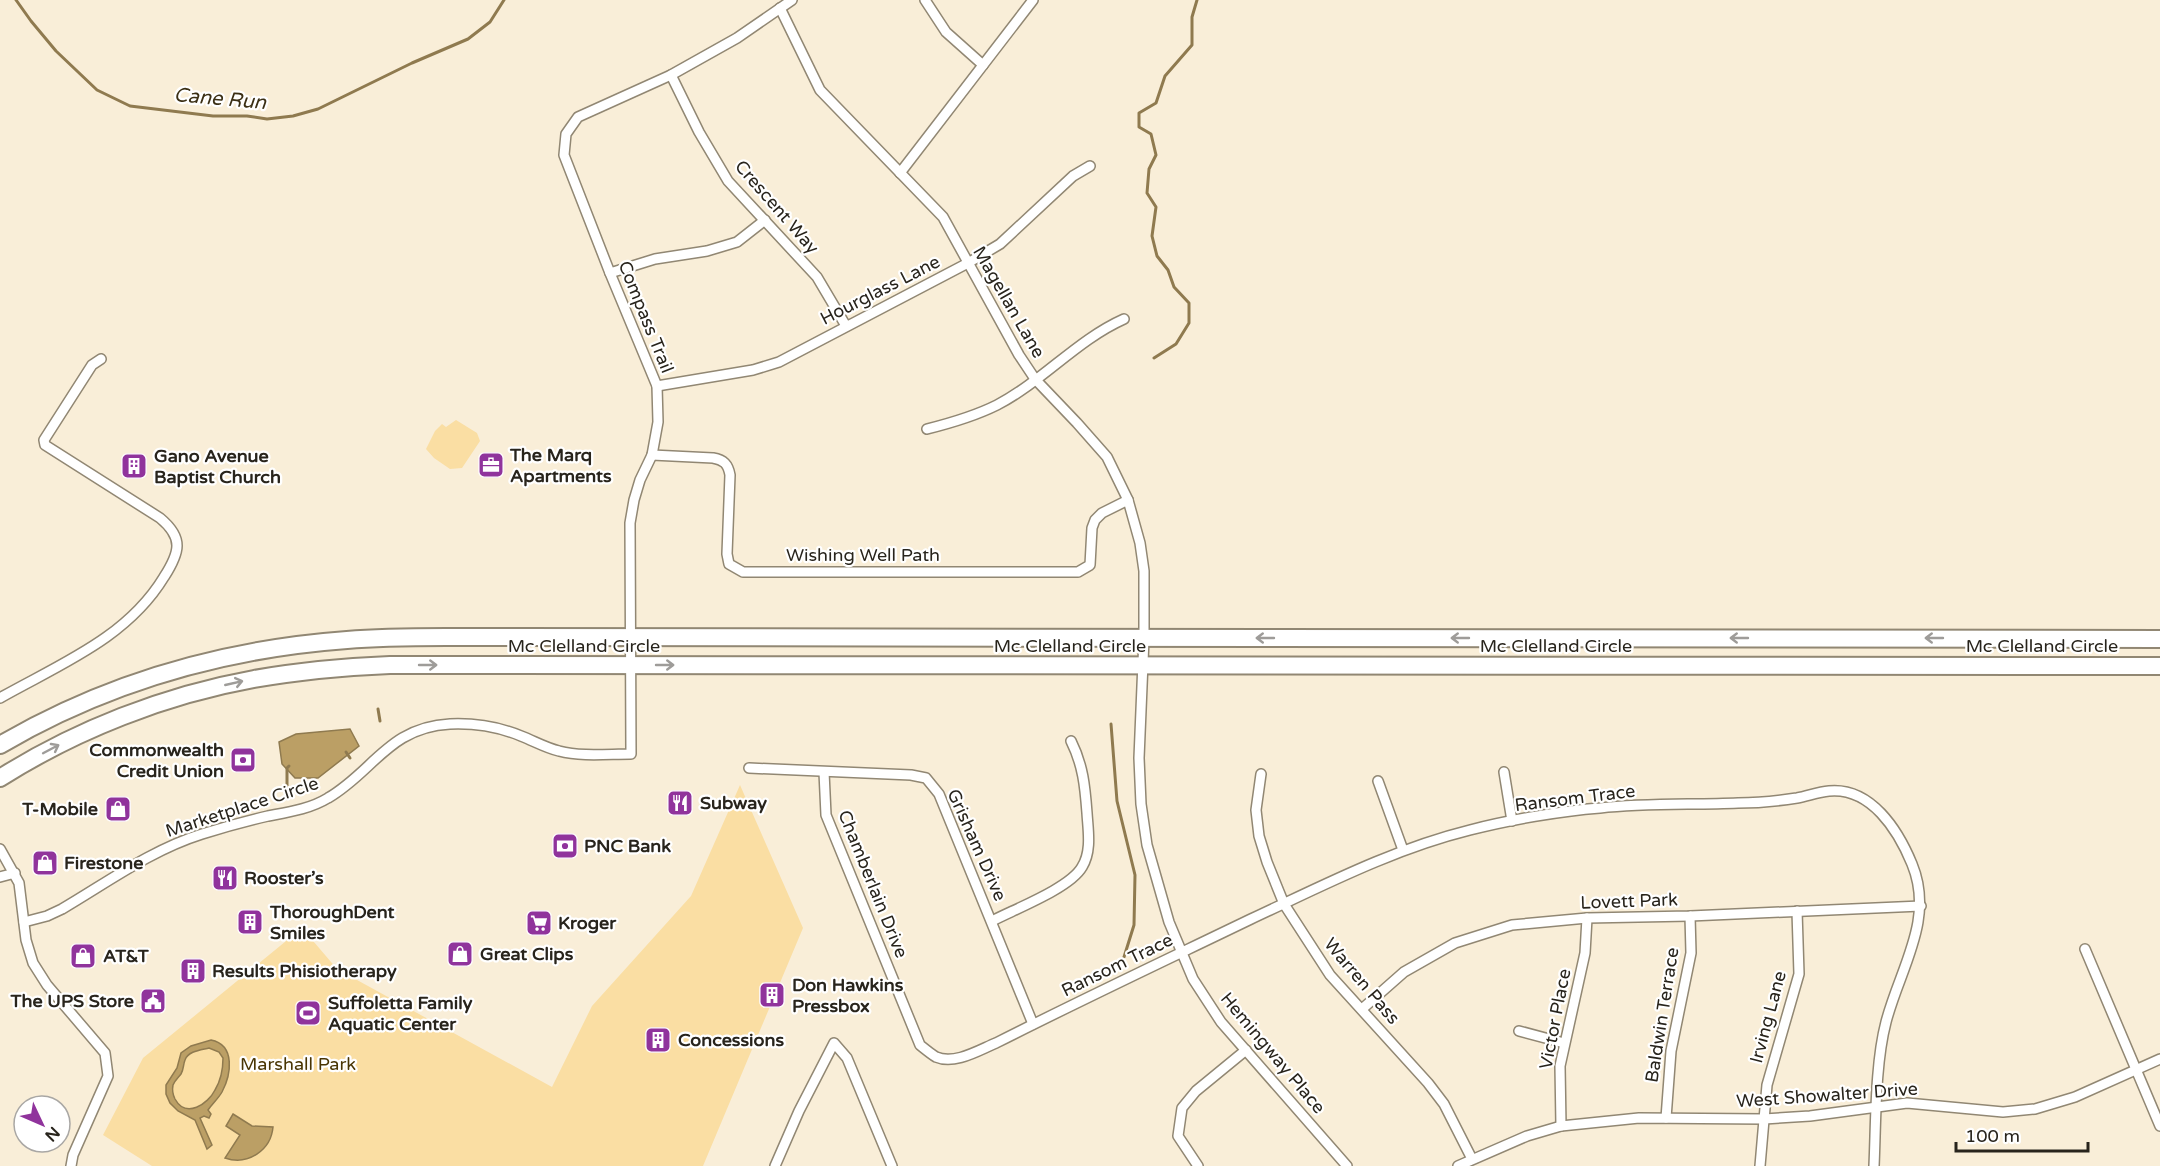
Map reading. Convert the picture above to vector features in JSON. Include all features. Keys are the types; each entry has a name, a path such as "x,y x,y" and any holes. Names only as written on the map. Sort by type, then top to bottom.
{"highway":[{"name":"Mc Clelland Circle","path":"0,745 77,705 143,680 200,663 266,649 371,639 469,637 2160,639"},
{"name":"Mc Clelland Circle","path":"0,778 59,745 117,719 186,696 251,679 326,669 390,665 2160,666"}],"street":[{"path":"671,75 737,38 792,0"},
{"path":"925,0 946,32 983,65"},
{"path":"900,173 1033,0"},
{"name":"Magellan Lane","path":"780,8 820,90 943,218 1019,355 1035,379 1107,457 1128,500 1140,543 1144,570 1144,638"},
{"name":"Compass Trail","path":"631,638 630,523 640,480 652,455 658,422 657,386 564,155 566,135 578,117 671,75"},
{"name":"Crescent Way","path":"671,75 699,132 728,181 817,277 846,326"},
{"name":"Hourglass Lane","path":"657,386 753,370 778,362 1000,244 1073,176 1090,166"},
{"path":"610,273 655,259 707,251 738,242 765,220"},
{"path":"927,429 957,422 998,404 1101,329 1124,319"},
{"path":"0,698 100,642 127,623 157,589 172,565 177,537 173,528 45,446 44,440 92,365 101,359"},
{"name":"Wishing Well Path","path":"652,455 713,458 722,460 728,465 730,475 727,554 729,564 743,573 1078,572 1090,565 1092,528 1098,516 1128,500"},
{"name":"Marketplace Circle","path":"24,922 62,909 165,848 201,834 249,820 310,807 326,800 339,792 387,748 405,736 428,728 449,724 476,725 497,728 558,751 577,755 631,754 631,638"},
{"name":"Hemingway Place","path":"1144,638 1139,758 1141,804 1147,845 1169,922 1193,979 1221,1022 1347,1166"},
{"path":"992,921 1065,884 1082,867 1089,846 1085,780 1080,760 1071,741"},
{"name":"Grisham Drive","path":"749,768 912,775 926,778 939,794 1033,1024"},
{"name":"Chamberlain Drive","path":"824,772 826,815 920,1045 936,1056 946,1059"},
{"path":"1504,772 1512,821"},
{"name":"Warren Pass","path":"1261,774 1256,810 1259,836 1284,904 1330,975 1444,1104 1472,1159"},
{"path":"1378,781 1403,850"},
{"name":"Ransom Trace","path":"946,1059 960,1058 996,1043 1182,952 1403,850 1471,830 1512,821 1600,808 1743,803 1799,798 1832,790 1855,795 1871,802 1892,826 1912,862 1921,906 1914,944 1886,1022 1880,1061 1874,1166"},
{"path":"0,849 15,873 21,891 28,948 33,963 47,985 105,1053 108,1076 73,1155 71,1166"},
{"path":"0,877 15,873"},
{"name":"Lovett Park","path":"1362,1009 1404,972 1455,943 1512,925 1587,918 1921,906"},
{"name":"Irving Lane","path":"1760,1166 1767,1085 1799,974 1797,911"},
{"name":"Baldwin Terrace","path":"1666,1118 1671,1051 1691,953 1690,916"},
{"name":"Victor Place","path":"1562,1126 1560,1066 1585,954 1587,918"},
{"path":"2085,950 2160,1126"},
{"path":"1519,1031 1564,1043"},
{"path":"775,1166 799,1111 834,1043 847,1058 892,1166"},
{"path":"1198,1166 1178,1136 1182,1108 1196,1091 1246,1050"},
{"name":"West Showalter Drive","path":"1458,1166 1527,1136 1562,1126 1639,1118 1764,1119 1810,1116 1877,1105 1907,1103 2003,1112 2035,1109 2075,1097 2160,1059"}],"green space":[{"path":"456,420 477,433 480,441 462,468 450,469 426,449 435,431 442,424 446,427"},
{"name":"Marshall Park","path":"740,785 803,928 703,1166 152,1166 103,1135 143,1058 302,928 337,969 552,1087 592,1006 691,896"}],"shaded area":[{"path":"350,729 359,746 318,778 295,778 282,764 279,742 296,734"},
{"path":"211,1040 219,1043 228,1054 229,1069 225,1085 208,1110 211,1114 209,1118 204,1116 200,1118 212,1145 207,1149 195,1120 178,1111 170,1103 166,1094 166,1085 177,1068 181,1053 191,1046","holes":["209,1048 219,1052 223,1058 222,1070 212,1095 202,1104 191,1109 180,1105 174,1097 173,1087 182,1072 187,1057 195,1051"]},
{"path":"233,1114 252,1126 273,1127 268,1143 250,1158 234,1160 225,1158 240,1135 226,1126"}],"waterway":[{"name":"Cane Run","path":"16,0 56,51 97,90 130,106 213,116 247,116 267,119 293,116 318,109 412,63 468,39 490,22 504,0"},
{"path":"1154,358 1176,344 1189,323 1189,303 1174,287 1168,270 1157,256 1152,236 1156,207 1147,193 1149,169 1156,155 1151,134 1139,127 1139,113 1156,103 1165,76 1192,45 1192,17 1197,0"},
{"path":"378,709 380,721"},
{"path":"1111,724 1117,801 1135,875 1134,925 1124,957"},
{"path":"346,752 350,758"},
{"path":"287,790 287,768 289,766"}],"place":[{"name":"The Marq Apartments","path":"491,465"},
{"name":"Gano Avenue Baptist Church","path":"134,466"},
{"name":"Commonwealth Credit Union","path":"243,760"},
{"name":"Subway","path":"680,803"},
{"name":"T-Mobile","path":"118,809"},
{"name":"PNC Bank","path":"565,846"},
{"name":"Firestone","path":"45,863"},
{"name":"Rooster’s","path":"225,878"},
{"name":"ThoroughDent Smiles","path":"250,922"},
{"name":"Kroger","path":"539,923"},
{"name":"Great Clips","path":"460,954"},
{"name":"AT&T","path":"83,956"},
{"name":"Results Phisiotherapy","path":"193,971"},
{"name":"Don Hawkins Pressbox","path":"772,995"},
{"name":"The UPS Store","path":"153,1001"},
{"name":"Suffoletta Family Aquatic Center","path":"308,1013"},
{"name":"Concessions","path":"658,1040"}]}
